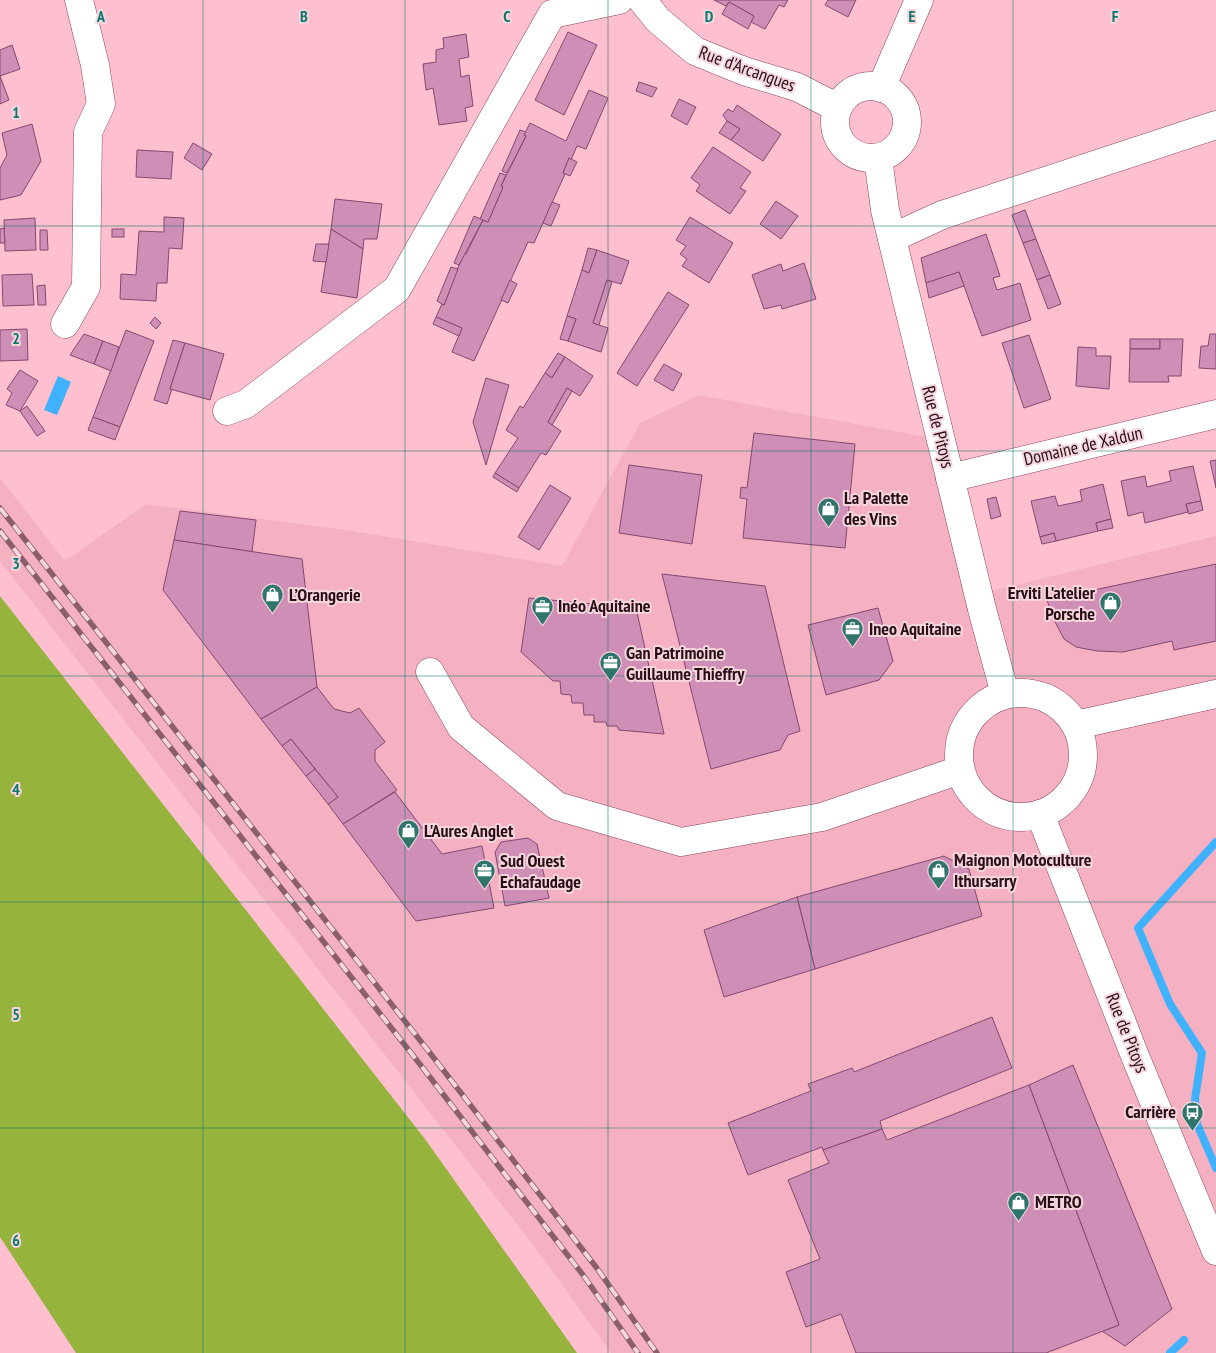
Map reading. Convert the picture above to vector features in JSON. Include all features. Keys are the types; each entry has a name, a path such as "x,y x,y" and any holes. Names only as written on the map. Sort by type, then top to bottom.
{"street":[{"path":"65,324 86,287 88,132 101,104 95,66 79,0"},
{"path":"227,411 246,404 397,290 552,14 619,0"},
{"name":"Rue d'Arcangues","path":"642,0 658,20 695,51 744,71 797,87 838,108"},
{"path":"881,88 919,0"},
{"path":"861,88 881,88 892,93 901,102 907,124 905,136 898,146 889,153 878,158 867,158 847,149 836,130 838,108 844,99 861,88"},
{"path":"892,238 942,215 1216,125"},
{"name":"Rue de Pitoys","path":"878,158 885,210 1005,694"},
{"name":"Domaine de Xaldun","path":"950,478 1216,414"},
{"path":"430,672 462,727 557,806 681,842 822,817 960,770"},
{"path":"1026,692 1046,697 1063,709 1076,725 1082,742 1083,760 1079,778 1070,794 1056,806 1040,814 1020,817 1000,814 982,804 968,788 960,770 958,750 963,731 973,715 987,702 1005,694 1026,692"},
{"path":"1076,725 1216,694"},
{"name":"Rue de Pitoys","path":"1040,814 1135,1056 1216,1251"}],"shaded area":[{"path":"699,395 926,437 992,591 1216,536 1216,1353 611,1353 534,1246 0,561 0,478 65,561 146,504 353,531 562,566 640,423"}],"green space":[{"path":"0,596 425,1139 577,1353 76,1353 0,1237"}],"water":[{"path":"58,376 71,382 57,415 44,410"}],"building":[{"path":"714,0 788,0 784,7 779,5 765,29 751,22 754,16 729,2 726,6"},
{"path":"828,0 856,0 848,17 825,5"},
{"path":"729,2 754,16 748,29 722,14"},
{"path":"568,32 597,45 564,115 535,100"},
{"path":"466,34 469,57 459,59 461,77 469,75 473,106 465,108 467,121 439,125 433,88 426,90 423,64 436,62 436,50 444,48 443,38"},
{"path":"12,45 20,69 0,76 0,50"},
{"path":"0,76 9,100 0,104"},
{"path":"639,82 657,88 652,97 636,91"},
{"path":"589,90 608,98 586,149 577,146 571,160 569,158 563,173 565,174 534,243 528,242 474,361 452,352 462,328 436,317 442,304 444,305 448,290 464,254 466,254 483,220 488,222 503,187 501,186 526,136 524,135 530,123 566,141"},
{"path":"679,99 696,107 687,125 671,116"},
{"path":"737,105 781,134 763,161 731,140 740,129 727,121 723,115 728,109 733,112"},
{"path":"727,121 740,129 731,140 719,133"},
{"path":"32,124 41,161 21,195 0,200 0,168 7,155 2,133"},
{"path":"520,130 526,132 524,135 526,136 507,173 502,171"},
{"path":"193,143 212,154 202,170 184,158"},
{"path":"713,147 751,172 740,188 746,191 730,214 696,191 700,185 691,178"},
{"path":"137,150 173,152 171,179 136,177"},
{"path":"569,158 577,162 570,176 563,173"},
{"path":"500,173 506,175 488,222 480,219"},
{"path":"335,199 382,204 377,239 364,239 363,249 331,229"},
{"path":"776,201 798,216 781,239 760,224"},
{"path":"552,202 560,205 551,226 543,223"},
{"path":"1025,210 1036,239 1023,243 1012,215"},
{"path":"474,216 483,220 459,265 454,263"},
{"path":"164,217 184,218 182,249 169,248 167,283 157,283 156,301 120,299 121,274 136,275 139,231 164,232"},
{"path":"690,217 733,243 709,283 682,266 687,259 680,254 686,246 676,240"},
{"path":"35,218 36,250 5,251 4,220"},
{"path":"4,228 5,243 0,243 0,229"},
{"path":"112,229 124,229 124,237 112,237"},
{"path":"331,229 363,249 357,298 321,292"},
{"path":"40,230 47,230 48,250 40,250"},
{"path":"986,234 1000,276 993,278 997,290 1020,283 1031,320 982,336 959,272 926,283 921,258"},
{"path":"1036,239 1050,275 1037,280 1023,243"},
{"path":"316,244 329,244 326,262 313,261"},
{"path":"588,248 597,250 589,273 582,270"},
{"path":"597,250 629,261 621,284 607,280 593,323 608,328 601,352 568,341 576,319 567,316 582,270 589,273"},
{"path":"804,263 816,299 782,309 781,305 764,309 752,275 781,264 783,271"},
{"path":"451,267 458,269 444,305 437,301"},
{"path":"959,272 964,286 929,298 926,283"},
{"path":"32,274 34,305 3,306 2,275"},
{"path":"1050,275 1061,304 1048,309 1037,280"},
{"path":"510,280 517,284 508,303 501,300"},
{"path":"607,280 612,282 599,325 593,323"},
{"path":"45,285 46,305 38,305 37,286"},
{"path":"668,292 689,305 637,386 617,373"},
{"path":"567,316 576,319 568,341 560,339"},
{"path":"155,317 161,323 156,329 150,323"},
{"path":"436,317 462,328 459,336 433,324"},
{"path":"27,329 28,360 0,361 0,330"},
{"path":"126,330 154,341 120,427 93,417"},
{"path":"84,334 103,341 94,364 70,355"},
{"path":"1210,334 1216,334 1216,369 1199,368 1201,346 1208,346"},
{"path":"1029,335 1051,399 1024,408 1002,343"},
{"path":"1130,339 1160,339 1160,349 1130,349"},
{"path":"1160,339 1183,339 1181,376 1168,376 1169,382 1129,382 1130,349 1160,349"},
{"path":"173,340 185,343 167,404 154,400"},
{"path":"103,341 119,347 111,371 94,364"},
{"path":"185,343 224,354 210,400 170,389"},
{"path":"1078,347 1096,348 1096,356 1111,356 1109,389 1076,386"},
{"path":"558,353 565,357 552,378 545,373"},
{"path":"565,357 593,376 580,396 567,388 548,422 561,431 546,455 541,453 519,488 495,473 518,438 506,430 520,406 523,408 545,373 552,378"},
{"path":"664,364 682,374 673,391 654,380"},
{"path":"20,370 38,381 20,411 6,405 12,393 7,389"},
{"path":"486,378 509,385 486,465 473,422"},
{"path":"567,388 572,391 552,425 548,422"},
{"path":"27,406 45,431 37,436 20,411"},
{"path":"93,417 120,427 115,440 88,430"},
{"path":"754,433 855,444 845,548 743,538 747,499 740,498 741,487 747,488"},
{"path":"1216,460 1216,488 1210,461"},
{"path":"629,465 702,475 692,544 619,533"},
{"path":"1193,466 1201,501 1186,504 1188,512 1145,523 1143,512 1128,516 1121,481 1145,476 1147,487 1171,481 1169,471"},
{"path":"495,473 519,488 517,492 493,477"},
{"path":"1103,484 1111,519 1096,523 1098,531 1056,541 1054,533 1040,537 1031,501 1055,496 1058,506 1082,501 1080,490"},
{"path":"550,485 571,498 539,550 518,537"},
{"path":"996,497 1001,516 991,519 987,499"},
{"path":"1201,501 1203,510 1189,514 1186,504"},
{"path":"180,511 256,520 252,552 174,540"},
{"path":"1111,519 1113,528 1098,531 1096,523"},
{"path":"1054,533 1056,541 1042,544 1040,537"},
{"path":"174,540 302,559 317,687 261,719 163,590"},
{"path":"1216,564 1216,641 1174,650 1172,641 1123,652 1097,651 1076,647 1064,639 1054,620 1047,600"},
{"path":"662,574 765,586 800,731 788,735 780,750 711,769"},
{"path":"529,598 636,608 664,734 619,730 617,726 607,726 606,722 594,722 594,715 584,715 583,703 572,703 571,695 561,694 560,681 553,681 521,652"},
{"path":"878,608 893,661 879,680 826,695 808,625"},
{"path":"317,687 334,709 350,713 359,708 385,742 375,750 375,761 397,790 343,824 328,804 338,797 291,739 282,746 261,719"},
{"path":"291,739 315,769 306,776 282,746"},
{"path":"315,769 338,797 328,804 306,776"},
{"path":"395,792 442,854 482,846 494,908 416,921 343,824"},
{"path":"528,838 537,844 549,898 505,906 495,852 501,842"},
{"path":"944,856 969,869 982,916 815,969 797,897"},
{"path":"797,897 815,969 724,997 704,930"},
{"path":"992,1017 1012,1068 880,1121 882,1129 823,1150 822,1147 748,1175 728,1123 811,1091 808,1084 852,1068 854,1072"},
{"path":"1073,1065 1172,1309 1125,1346 1102,1331 1119,1325 1029,1085"},
{"path":"1029,1085 1119,1325 1046,1353 856,1353 841,1314 806,1327 786,1272 820,1259 788,1180 829,1163 823,1150 882,1129 887,1140"}],"waterway":[{"path":"1216,842 1138,928 1170,1004 1202,1053 1195,1099 1197,1124 1216,1168"},
{"path":"1170,1353 1184,1340"}],"railway":[{"path":"0,508 430,1053 596,1267 657,1353"},
{"path":"0,531 419,1063 583,1275 638,1353"}],"place":[{"name":"La Palette des Vins","path":"828,527"},
{"name":"L’Orangerie","path":"273,614"},
{"name":"Erviti L'atelier Porsche","path":"1111,622"},
{"name":"Inéo Aquitaine","path":"542,625"},
{"name":"Ineo Aquitaine","path":"853,648"},
{"name":"Gan Patrimoine Guillaume Thieffry","path":"610,682"},
{"name":"L'Aures Anglet","path":"408,850"},
{"name":"Maignon Motoculture Ithursarry","path":"938,889"},
{"name":"Sud Ouest Echafaudage","path":"484,890"},
{"name":"Carrière","path":"1192,1131"},
{"name":"METRO","path":"1019,1221"}]}
